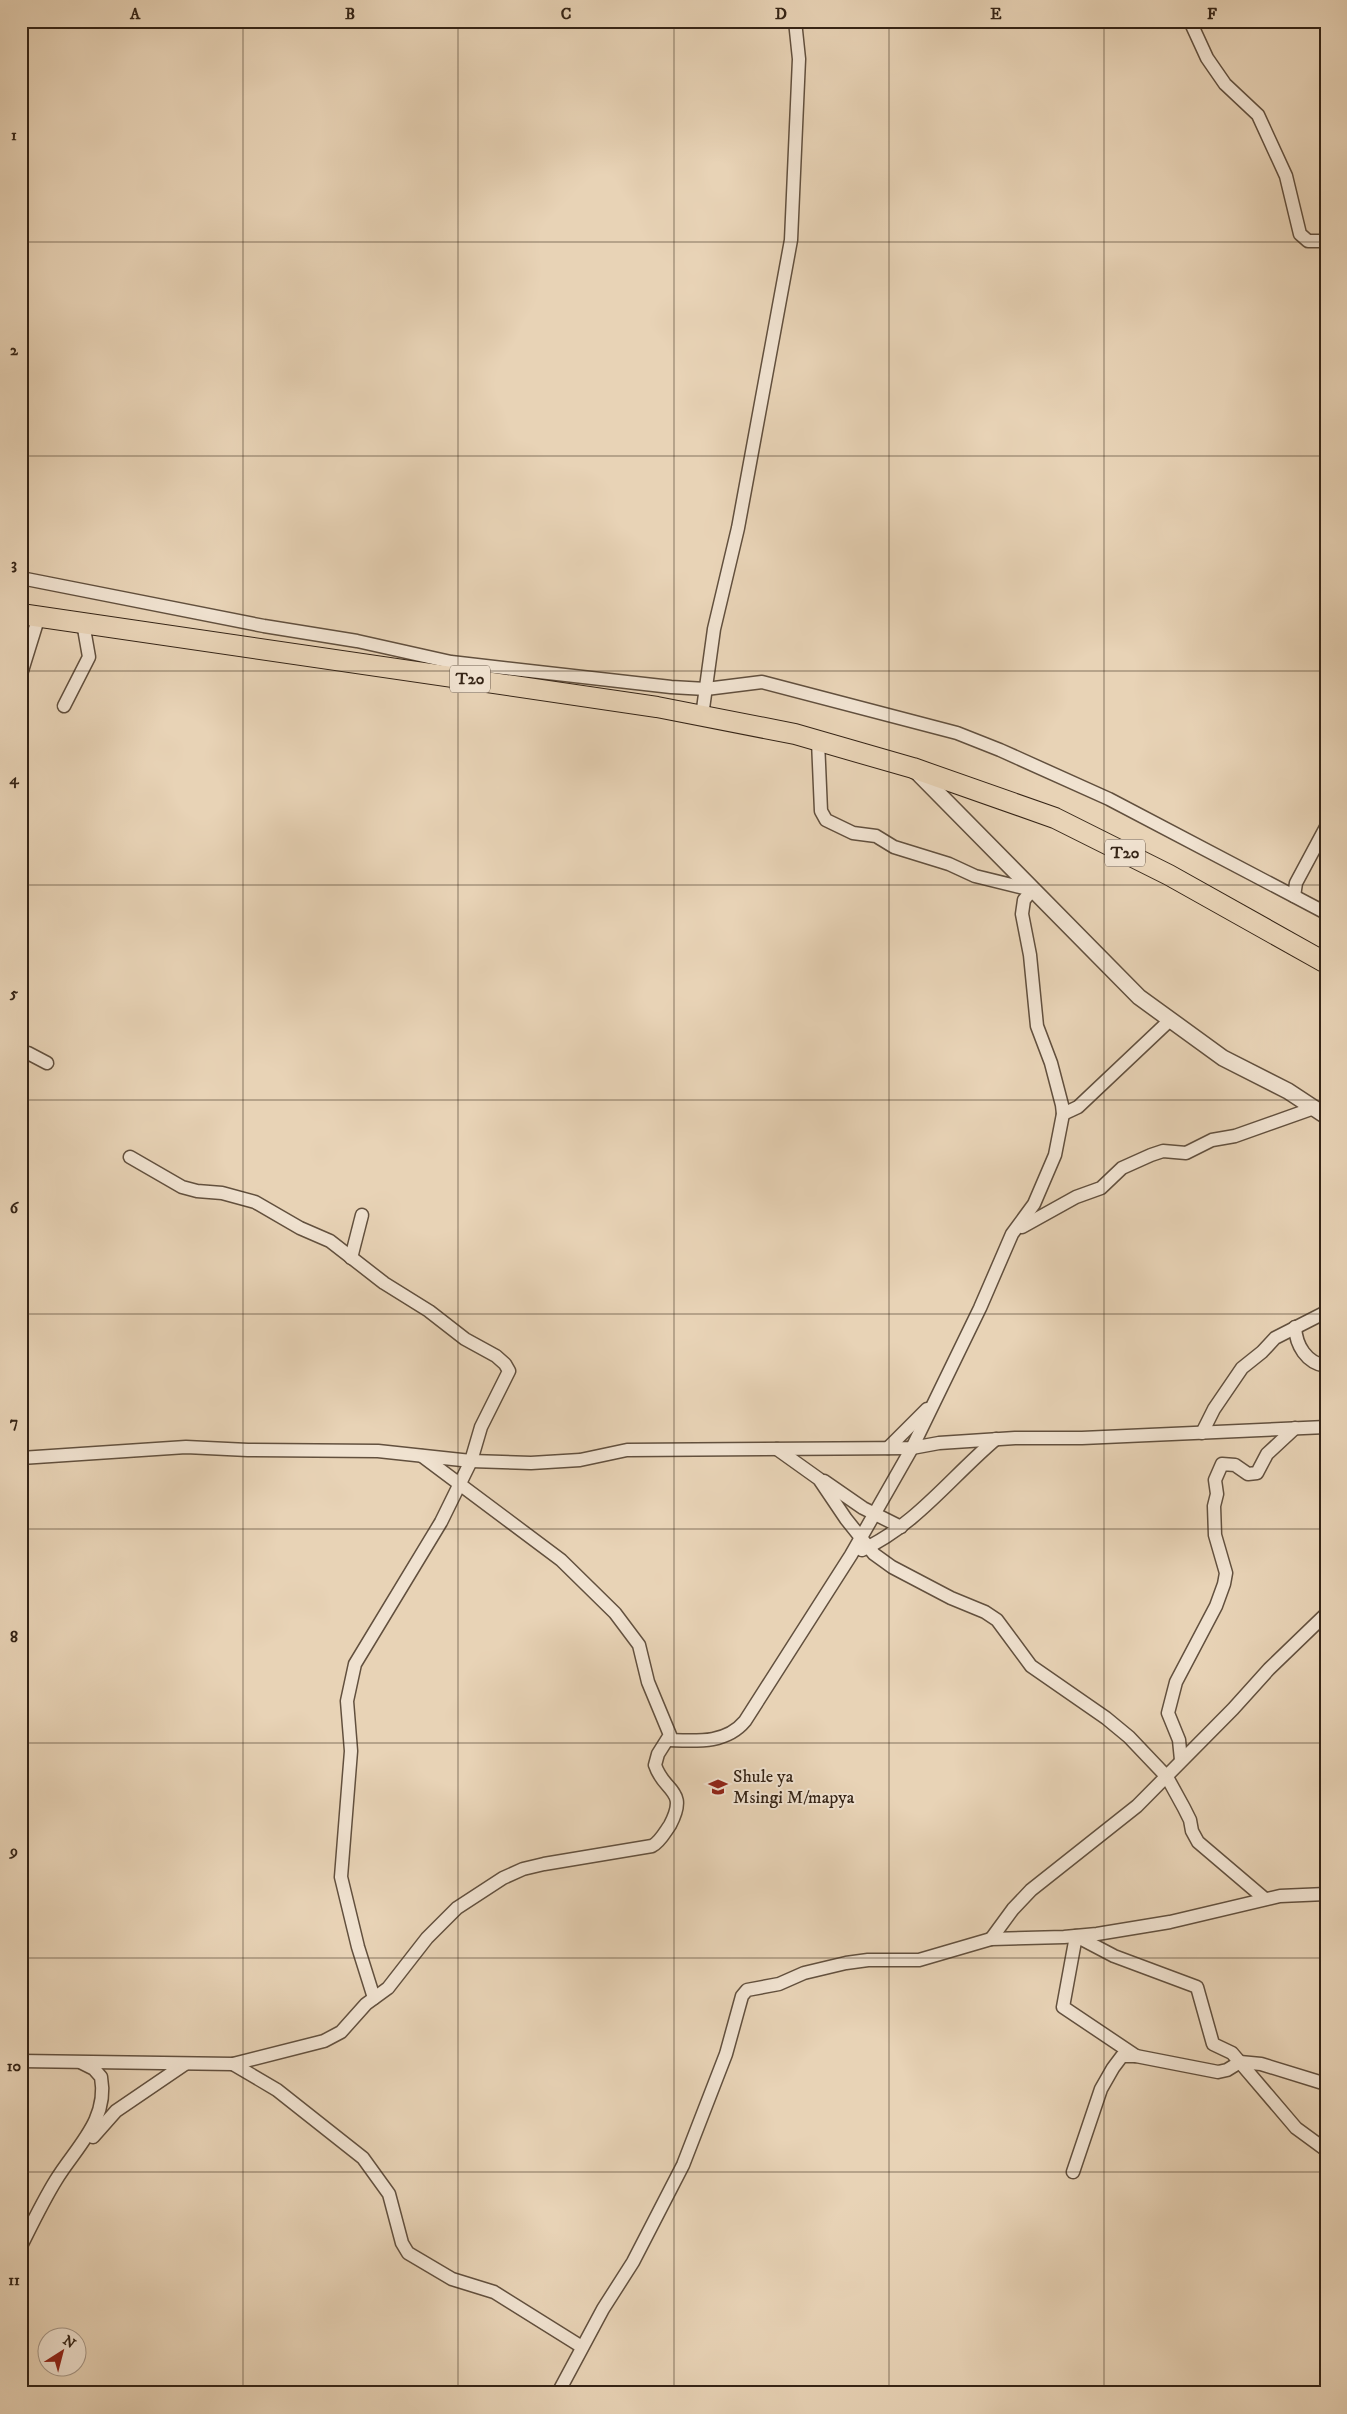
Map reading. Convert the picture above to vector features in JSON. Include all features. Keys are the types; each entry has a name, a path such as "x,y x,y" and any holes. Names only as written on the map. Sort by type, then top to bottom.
{"main road":[{"name":"T20","path":"30,615 483,681 702,716 795,734 913,768 1055,818 1169,875 1326,962"}],"street":[{"path":"702,716 714,629 738,528 791,240 799,59 795,21"},
{"path":"1190,21 1207,58 1225,84 1258,115 1286,176 1300,234 1308,241 1326,241"},
{"path":"21,578 264,626 357,641 450,662 671,687 706,689 762,682 957,733 1000,750 1109,799 1326,912"},
{"path":"21,674 30,615"},
{"path":"64,706 89,657 84,623"},
{"path":"818,741 821,811 826,820 853,833 876,836 894,846 950,864 975,876 1032,890"},
{"path":"913,768 1140,997 1169,1021 1223,1058 1288,1091 1320,1112"},
{"path":"1294,896 1296,882 1326,827"},
{"path":"865,1543 875,1514 912,1448 980,1308 1012,1234 1034,1204 1055,1155 1063,1114 1056,1080 1036,1021 1030,955 1021,909 1024,900 1032,890"},
{"path":"1063,1114 1078,1107 1169,1021"},
{"path":"21,1057 28,1053 48,1063"},
{"path":"1012,1234 1047,1212 1101,1188 1122,1168 1151,1155 1164,1151 1186,1153 1212,1140 1235,1136 1320,1112"},
{"path":"130,1157 182,1187 197,1191 222,1193 255,1202 306,1232 330,1242 384,1284 429,1311 464,1340 496,1356 507,1367 509,1375 482,1427 471,1461 432,1538 355,1664 349,1685 347,1701 350,1751 341,1877 358,1947 374,1998"},
{"path":"351,1258 362,1215"},
{"path":"1202,1433 1214,1409 1242,1368 1262,1352 1275,1338 1326,1312"},
{"path":"1295,1327 1298,1345 1306,1356 1318,1365 1326,1366"},
{"path":"888,1448 934,1402"},
{"path":"21,1458 186,1446 248,1450 378,1451 471,1461 563,1462 627,1450 912,1448 939,1443 996,1439 1326,1427"},
{"path":"1181,1760 1179,1740 1168,1713 1176,1682 1216,1606 1226,1574 1215,1535 1214,1506 1218,1494 1215,1480 1222,1464 1235,1465 1248,1474 1257,1473 1267,1454 1295,1428"},
{"path":"669,1740 711,1740 733,1732 741,1726 852,1555 865,1543 901,1526 996,1439"},
{"path":"777,1449 819,1479 875,1514 901,1526"},
{"path":"21,2060 233,2064 334,2037 374,1998 394,1982 427,1938 457,1908 503,1878 523,1869 544,1864 657,1843 678,1808 677,1798 655,1764 658,1754 669,1740 670,1732 648,1682 638,1645 615,1613 560,1560 422,1456"},
{"path":"819,1479 865,1543 892,1567 951,1598 985,1612 997,1620 1031,1666 1106,1718 1129,1737 1167,1777 1184,1808 1198,1842 1265,1899"},
{"path":"991,1940 1013,1909 1031,1890 1130,1812 1233,1710 1269,1669 1326,1614"},
{"path":"558,2393 603,2309 633,2262 683,2165 726,2054 744,1993 747,1990 779,1984 804,1973 868,1960 918,1960 991,1940 1076,1936 1170,1922 1280,1896 1326,1894"},
{"path":"1076,1936 1063,2007 1136,2056"},
{"path":"1076,1936 1114,1956 1192,1983 1197,1987 1213,2044 1225,2048 1240,2062 1275,2106 1296,2128 1326,2150"},
{"path":"1074,2172 1106,2080 1118,2060 1127,2055 1218,2072 1240,2062 1277,2068 1326,2084"},
{"path":"21,2246 57,2179 80,2148 95,2123 102,2102 103,2088 101,2077 94,2069 80,2062"},
{"path":"80,2148 89,2141 116,2111 185,2064"},
{"path":"233,2064 277,2090 363,2158 389,2194 402,2243 408,2253 452,2279 494,2292 582,2347"}],"place":[{"name":"Shule ya Msingi M/mapya","path":"718,1787"}]}
